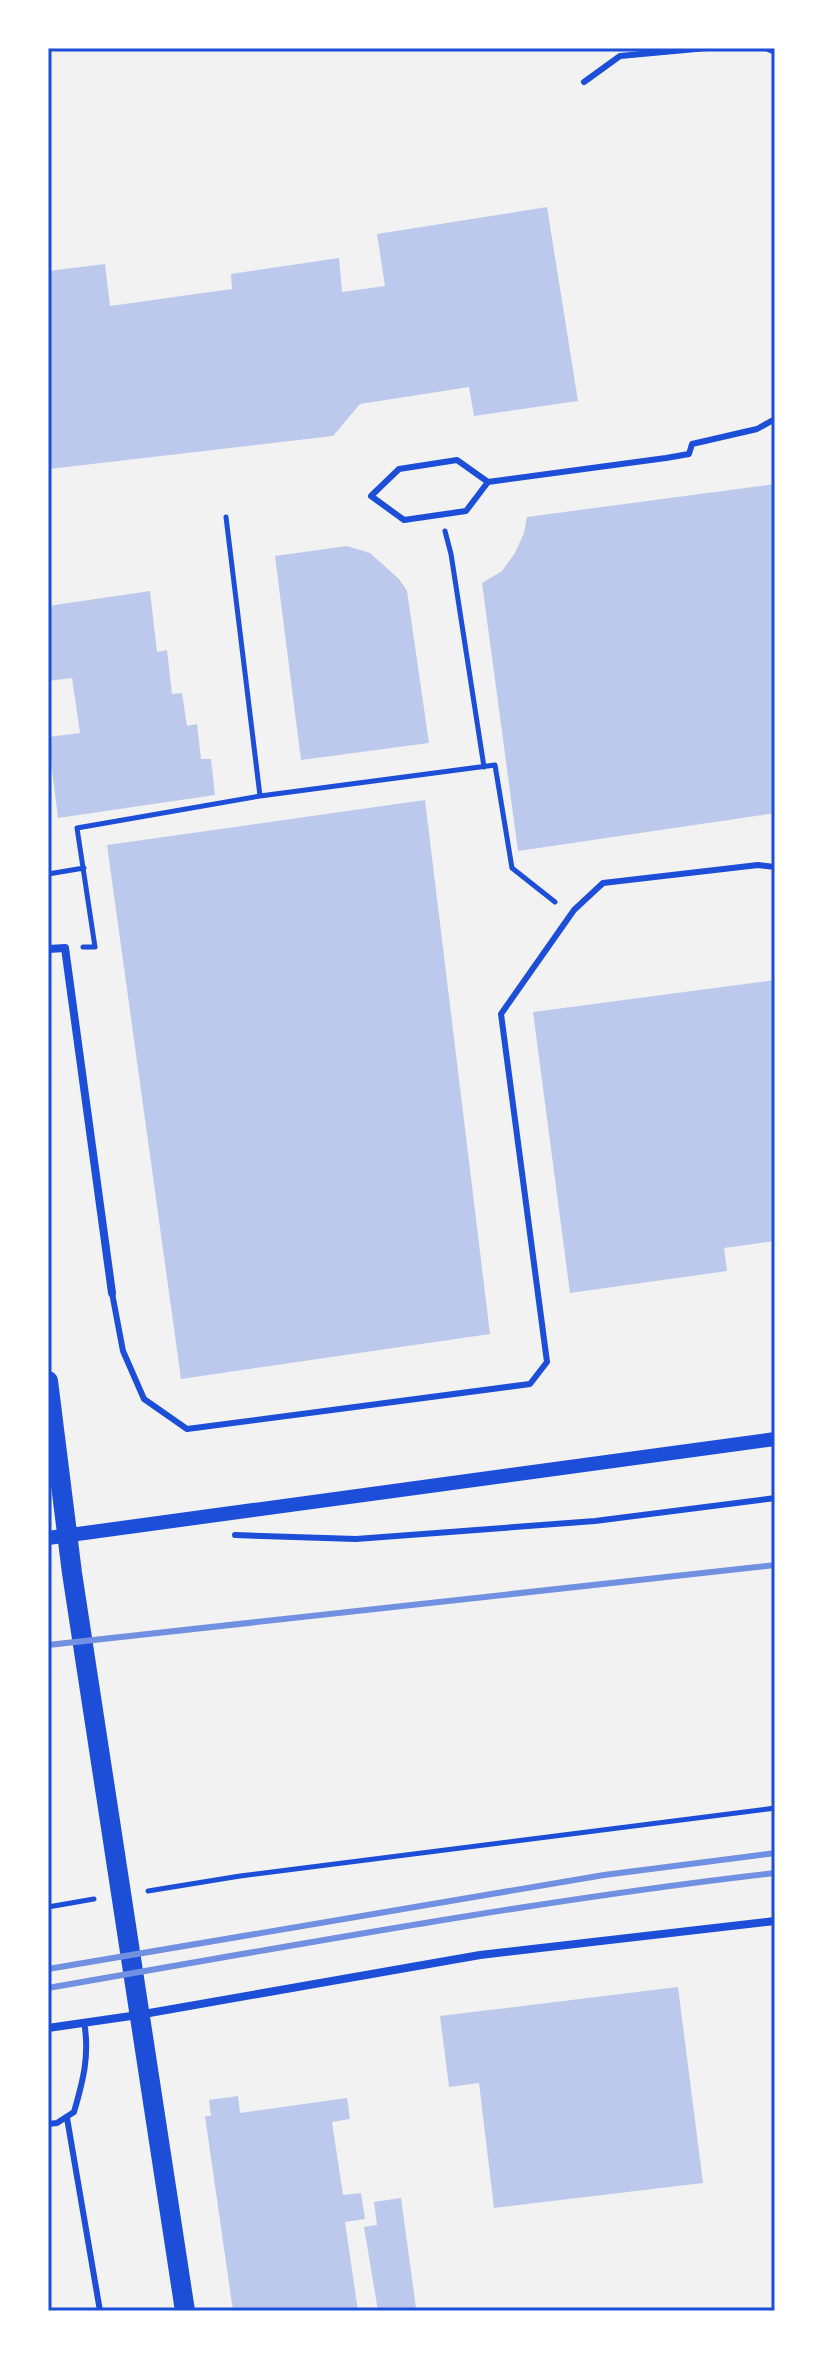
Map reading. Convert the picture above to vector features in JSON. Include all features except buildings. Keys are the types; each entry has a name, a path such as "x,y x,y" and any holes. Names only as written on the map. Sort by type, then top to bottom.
{"main road":[{"path":"48,1381 57,1537 185,2311"}],"street":[{"path":"48,949 65,948 112,1293"},
{"path":"57,1537 775,1439"},
{"path":"48,2028 480,1955 775,1921"}],"lane":[{"path":"584,82 620,56 707,48"},
{"path":"766,48 775,52"},
{"path":"488,482 466,511 404,520 371,496 399,469 457,460 488,482 689,454 692,444 757,429 775,419"},
{"path":"112,1293 123,1351 144,1399 187,1429 530,1384 547,1362 501,1014 574,910 603,883 758,865 775,867"},
{"path":"235,1535 372,1538 595,1521 775,1498"},
{"path":"48,2124 67,2118 74,2112 85,2072 88,2043 84,2022"},
{"path":"67,2118 100,2311"}],"path":[{"path":"226,517 260,796"},
{"path":"451,554 484,767"},
{"path":"95,947 77,828 260,796 495,765 512,868 556,903"},
{"path":"48,874 84,868"},
{"path":"137,1893 240,1876 775,1808"},
{"path":"48,1907 107,1897"}],"railway":[{"path":"48,1645 775,1565"},
{"path":"48,1969 604,1875 775,1853"},
{"path":"48,1988 502,1911 775,1873"}]}
